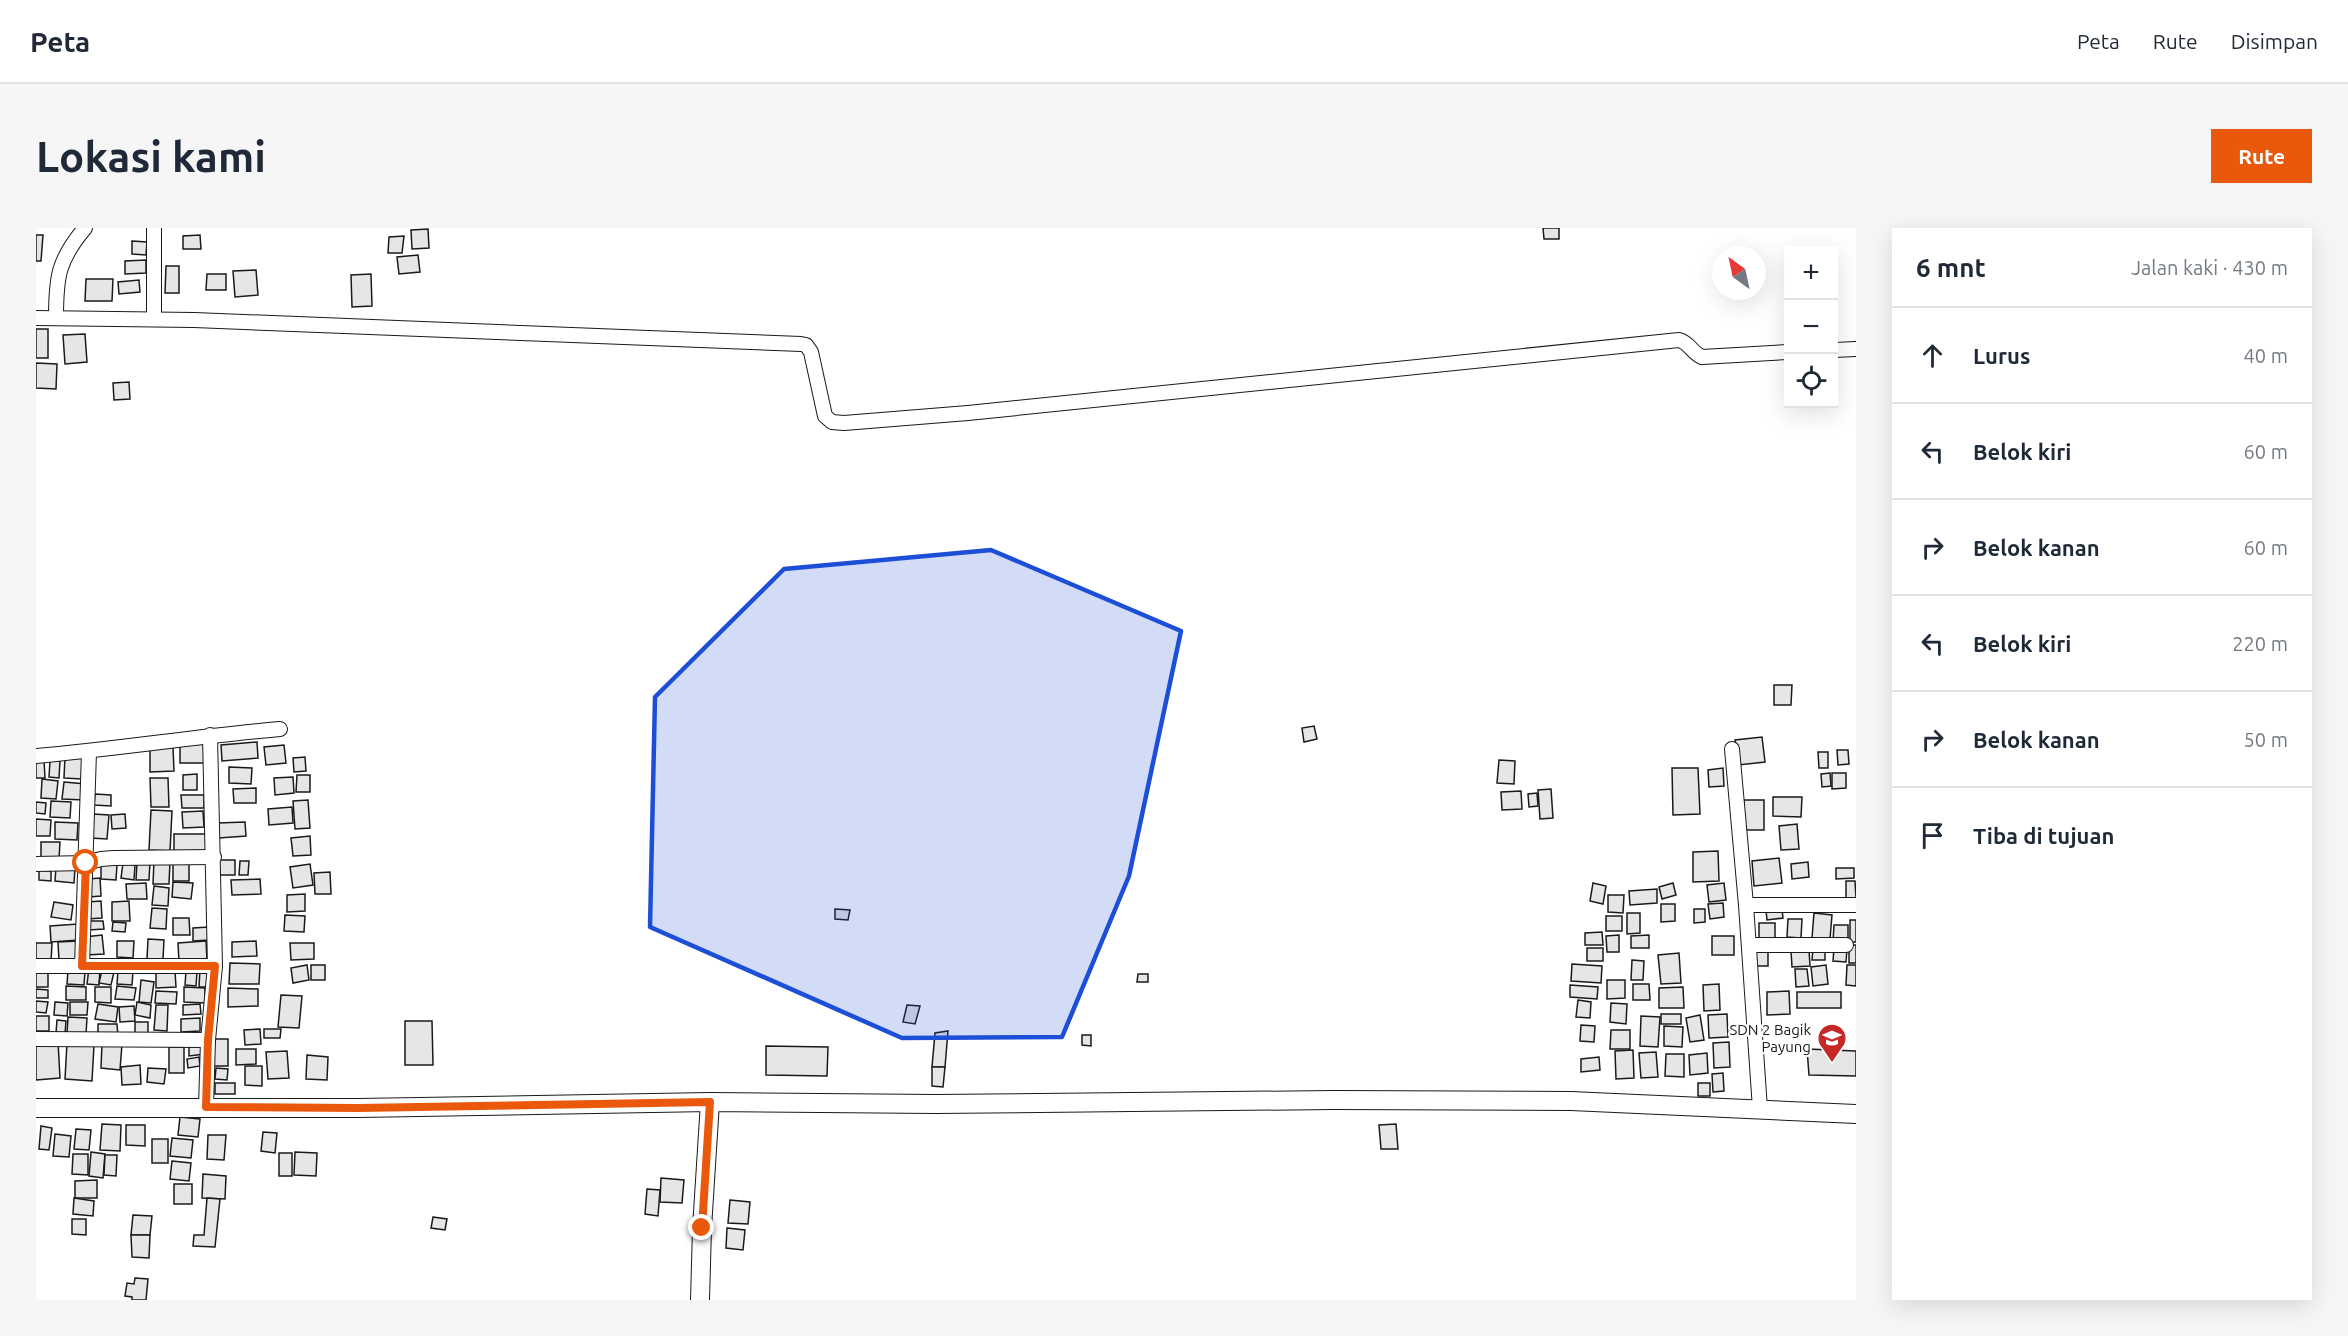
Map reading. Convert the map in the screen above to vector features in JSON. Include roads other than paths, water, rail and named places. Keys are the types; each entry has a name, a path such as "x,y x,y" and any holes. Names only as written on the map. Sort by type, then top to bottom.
{"street":[{"path":"56,318 62,261 72,243 85,228"},
{"path":"154,228 154,319"},
{"path":"36,318 154,319 801,344 806,345 812,352 825,416 832,422 844,423 968,413 1679,340 1685,342 1694,353 1702,357 1784,352"},
{"path":"1838,350 1856,349"},
{"path":"36,756 89,752 210,735 280,729"},
{"path":"206,1107 208,1040 215,966 210,735"},
{"path":"1732,749 1746,905 1760,1109"},
{"path":"82,966 89,752"},
{"path":"36,864 86,863 101,859 214,857"},
{"path":"1746,905 1856,905"},
{"path":"1749,945 1846,945"},
{"path":"36,966 215,966"},
{"path":"36,1039 208,1040"},
{"path":"36,1108 358,1108 710,1102 936,1104 1334,1100 1559,1101 1856,1114"},
{"path":"700,1300 710,1102"}],"place":[{"name":"SDN 2 Bagik Payung","path":"1832,1064"}]}
